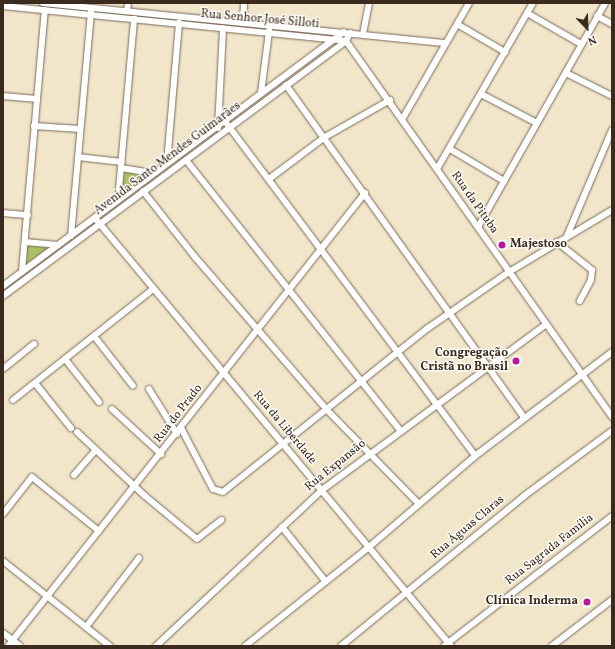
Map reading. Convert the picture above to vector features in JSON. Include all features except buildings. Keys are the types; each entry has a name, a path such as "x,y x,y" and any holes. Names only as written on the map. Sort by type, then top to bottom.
{"street":[{"name":"Rua Senhor José Silloti","path":"43,3 134,19 337,38 346,41"},
{"path":"127,12 128,3"},
{"path":"243,23 244,3"},
{"path":"363,34 369,3"},
{"path":"403,118 469,3"},
{"path":"437,169 450,149 533,3"},
{"path":"478,227 605,3"},
{"name":"Rua Senhor José Silloti","path":"3,6 45,10 127,12 347,32 446,43"},
{"path":"22,271 45,10"},
{"path":"71,236 91,11"},
{"path":"527,13 581,44"},
{"path":"597,16 612,24"},
{"path":"118,200 134,19"},
{"path":"167,163 179,23"},
{"path":"457,24 505,52"},
{"path":"221,133 217,126 223,28"},
{"path":"261,93 269,31"},
{"path":"346,41 347,32"},
{"name":"Avenida Santo Mendes Guimarães","path":"3,286 261,93 347,32"},
{"name":"Avenida Santo Mendes Guimarães","path":"3,296 346,41"},
{"name":"Rua da Pituba","path":"346,41 403,118 508,272 583,374 612,417"},
{"path":"566,73 612,96"},
{"path":"286,85 325,137 448,313 524,418"},
{"path":"481,94 537,123"},
{"path":"3,96 37,99"},
{"path":"269,179 325,137 390,100"},
{"path":"224,121 399,350 475,456"},
{"path":"34,126 80,129"},
{"path":"567,236 612,131"},
{"path":"450,149 504,181"},
{"path":"78,158 122,165 154,173"},
{"path":"186,160 290,289 399,429"},
{"path":"143,191 257,331 367,454 419,504"},
{"name":"Rua do Prado","path":"8,646 135,487 365,193"},
{"path":"149,389 179,431 213,488 223,492 399,350 448,313 508,272 612,210"},
{"path":"3,213 28,215"},
{"name":"Rua da Liberdade","path":"95,218 408,593 447,645"},
{"path":"25,242 58,246"},
{"path":"557,242 592,270 591,280 580,301"},
{"path":"13,400 153,289"},
{"name":"Rua Expansão","path":"156,646 322,490 399,429 546,324"},
{"path":"94,336 133,386"},
{"path":"3,369 34,344"},
{"path":"245,646 369,547 475,456 612,352"},
{"path":"65,359 99,402"},
{"path":"35,383 74,430 135,487 197,539 220,520"},
{"path":"112,409 161,454"},
{"name":"Rua Águas Claras","path":"341,646 408,593 524,496 612,431"},
{"path":"74,475 96,450"},
{"path":"3,514 32,477 99,531"},
{"name":"Rua Sagrada Família","path":"447,645 612,516"},
{"path":"282,528 326,582"},
{"path":"86,627 139,558"},
{"path":"3,561 110,646"},
{"path":"552,646 612,600"},
{"path":"3,633 20,646"}],"green space":[{"path":"124,172 146,175 121,194"},
{"path":"27,244 48,248 26,264"}],"place":[{"name":"Majestoso","path":"502,245"},
{"name":"Congregação Cristã no Brasil","path":"516,361"},
{"name":"Clínica Inderma","path":"587,602"}]}
